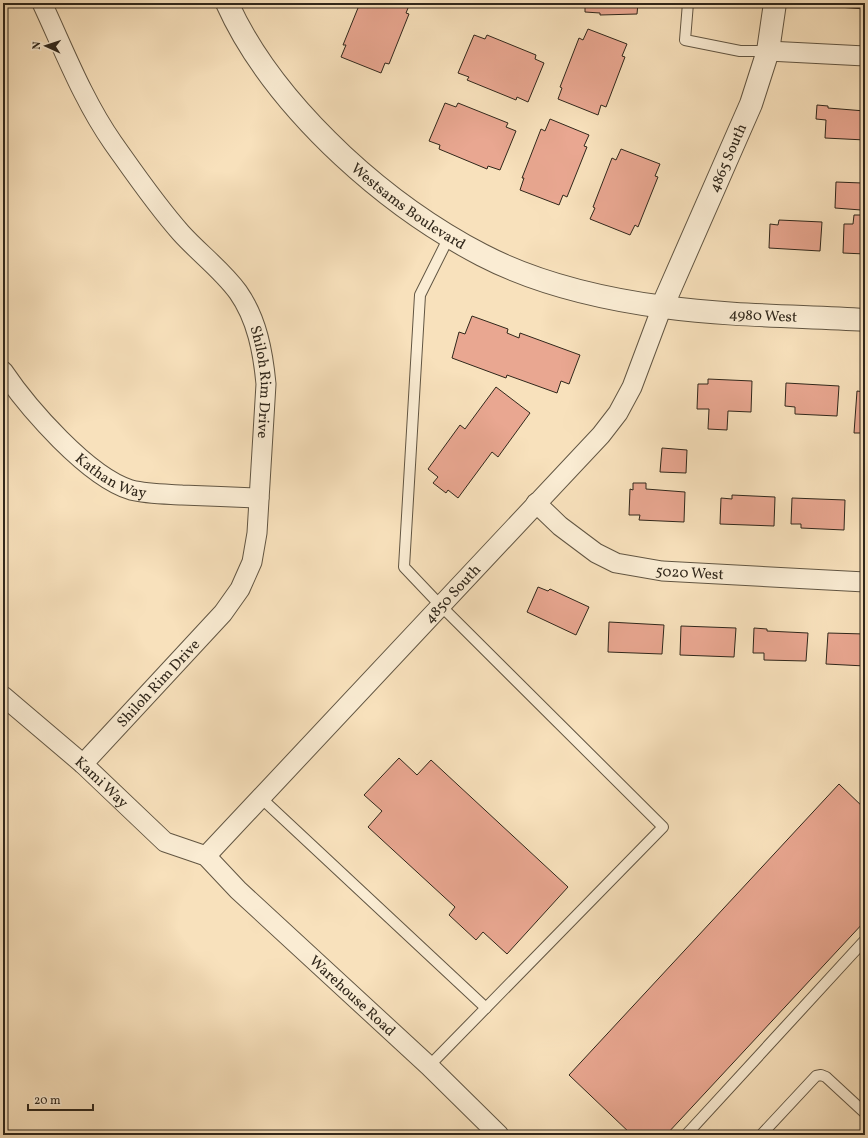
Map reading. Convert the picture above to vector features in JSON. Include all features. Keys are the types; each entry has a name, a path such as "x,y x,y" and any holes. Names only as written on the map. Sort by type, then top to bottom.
{"street":[{"name":"Shiloh Rim Drive","path":"42,3 81,87 112,141 151,196 181,232 238,292 258,332 264,360 266,384 257,533 252,562 240,589 223,613 83,764"},
{"name":"4865 South","path":"662,307 751,104 768,51 775,3"},
{"name":"Westsams Boulevard","path":"232,5 247,40 272,79 317,133 360,172 398,202 449,236 483,256 521,272 569,288 620,300 662,307"},
{"path":"768,51 865,56"},
{"name":"4980 West","path":"662,307 696,311 865,320"},
{"name":"4850 South","path":"206,856 601,435 618,412 632,387 662,307"},
{"name":"Kathan Way","path":"3,372 15,390 49,428 90,466 110,481 131,490 161,494 258,498"},
{"name":"5020 West","path":"536,503 566,531 596,553 616,563 662,571 865,582"},
{"name":"Kami Way","path":"7,707 83,764 165,842 206,856"},
{"name":"Warehouse Road","path":"206,856 238,890 429,1066 499,1135"}],"lane":[{"path":"688,3 685,40 740,51 768,51"},
{"path":"429,1066 663,827 441,606 404,567 420,295 449,236"},
{"path":"260,797 486,1008"},
{"path":"686,1135 865,940"},
{"path":"761,1135 816,1076 821,1075 826,1077 865,1113"}],"building":[{"path":"360,3 410,3 406,13 409,14 389,64 385,63 381,73 341,57 346,45 343,45"},
{"path":"585,3 638,3 637,14 600,15 600,13 585,12"},
{"path":"839,3 865,3 865,9 838,7"},
{"path":"588,29 627,44 622,56 625,57 606,107 601,105 598,115 558,99 562,88 560,87 579,38 583,40"},
{"path":"474,35 485,39 487,35 536,55 535,59 544,63 528,102 517,97 516,100 467,80 469,77 458,73"},
{"path":"445,103 456,107 458,103 508,123 506,127 516,131 500,170 488,166 487,169 439,149 440,145 429,141"},
{"path":"817,105 828,106 828,108 865,111 865,140 825,138 826,120 816,119"},
{"path":"550,119 589,135 584,146 587,147 567,197 563,195 559,205 520,190 524,178 522,178 541,129 545,131"},
{"path":"621,149 660,164 655,176 658,177 638,227 635,225 630,235 590,219 595,208 593,207 612,158 616,160"},
{"path":"836,182 862,183 861,210 835,208"},
{"path":"854,215 865,215 865,254 843,253 844,224 853,224"},
{"path":"779,220 822,222 820,251 769,248 770,224 778,225"},
{"path":"472,316 508,329 507,333 519,338 520,333 580,355 569,384 561,381 557,393 507,375 506,378 452,358 459,332 465,334"},
{"path":"708,379 752,381 751,412 728,411 727,430 708,429 709,409 697,409 698,384 708,384"},
{"path":"786,383 839,386 837,416 795,414 795,407 785,406"},
{"path":"496,387 530,413 498,457 492,452 458,498 448,490 446,493 433,483 438,477 428,469 460,425 465,429"},
{"path":"857,391 865,392 865,433 854,433"},
{"path":"662,448 687,450 686,473 660,472"},
{"path":"633,483 646,483 646,489 685,492 684,522 639,520 640,515 629,515 630,489 633,490"},
{"path":"732,495 775,497 774,526 720,524 721,498 732,499"},
{"path":"792,498 845,500 844,530 801,528 801,524 791,524"},
{"path":"862,508 865,508 865,534 861,534"},
{"path":"538,587 548,591 550,589 589,607 576,635 527,612"},
{"path":"609,622 664,625 662,654 608,652"},
{"path":"681,626 736,628 734,657 680,655"},
{"path":"754,628 767,629 767,631 808,633 806,661 764,660 764,653 753,653"},
{"path":"828,633 865,634 865,666 826,664"},
{"path":"399,758 417,775 431,760 568,887 507,954 483,932 476,940 449,915 455,907 368,827 382,811 364,795"},
{"path":"839,784 865,809 865,921 666,1135 632,1135 569,1075"}]}
